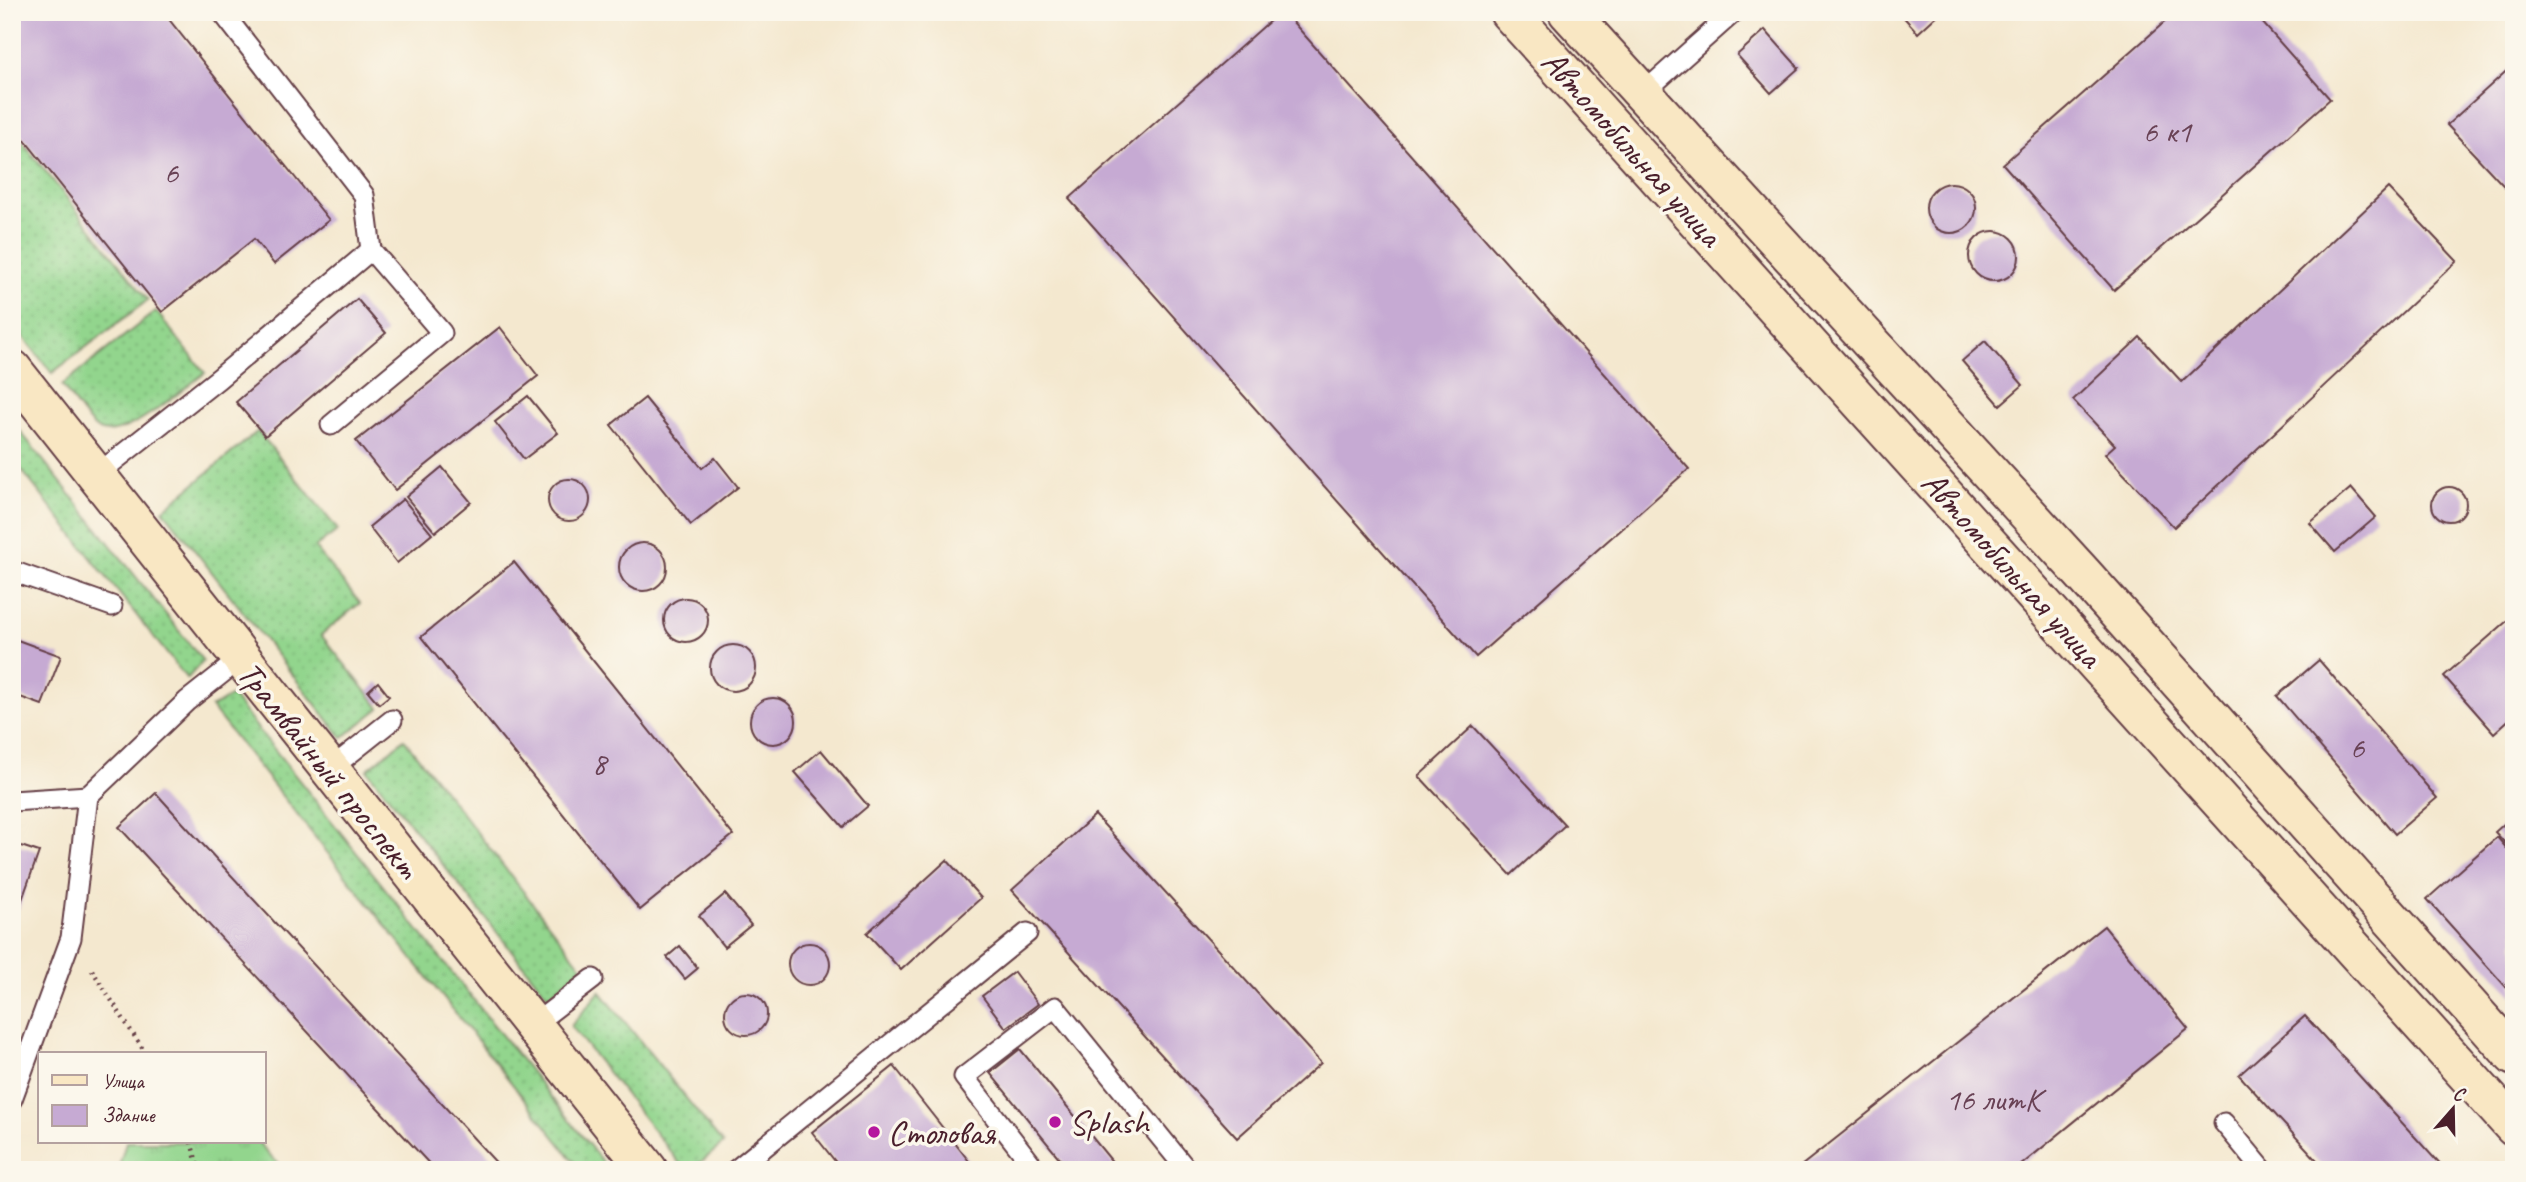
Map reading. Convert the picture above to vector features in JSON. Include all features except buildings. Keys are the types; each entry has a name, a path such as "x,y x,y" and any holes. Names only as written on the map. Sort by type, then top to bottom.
{"main road":[{"name":"Автомобильная улица","path":"1509,12 2514,1127"},
{"name":"Автомобильная улица","path":"1568,12 2083,574 2514,1056"},
{"name":"Трамвайный проспект","path":"12,369 648,1170"}],"lane":[{"path":"222,12 364,195 371,250 442,333 331,425"},
{"path":"1642,94 1734,12"},
{"path":"95,476 218,379 371,250"},
{"path":"12,571 112,606"},
{"path":"12,802 88,796 187,701 240,659"},
{"path":"329,770 392,720"},
{"path":"12,1099 71,938 88,796"},
{"path":"736,1170 761,1162 1027,933"},
{"path":"533,1026 593,979"},
{"path":"1036,1170 964,1077 1055,1007 1187,1170"},
{"path":"2224,1123 2263,1170"}],"path":[{"path":"90,968 145,1052"},
{"path":"192,1144 199,1170"}],"green space":[{"path":"12,129 148,300 52,373 12,323"},
{"path":"156,311 205,373 136,422 108,432 97,429 62,385"},
{"path":"12,421 203,661 187,679 12,458"},
{"path":"258,431 338,530 315,548 360,603 321,635 380,708 342,738 163,510"},
{"path":"232,696 609,1170 581,1170 211,707"},
{"path":"404,739 583,968 548,996 367,770"},
{"path":"600,991 723,1144 691,1170 685,1170 571,1026"},
{"path":"125,1144 260,1144 284,1170 118,1170"}],"place":[{"name":"Splash","path":"1055,1122"},
{"name":"Столовая","path":"874,1132"}]}
